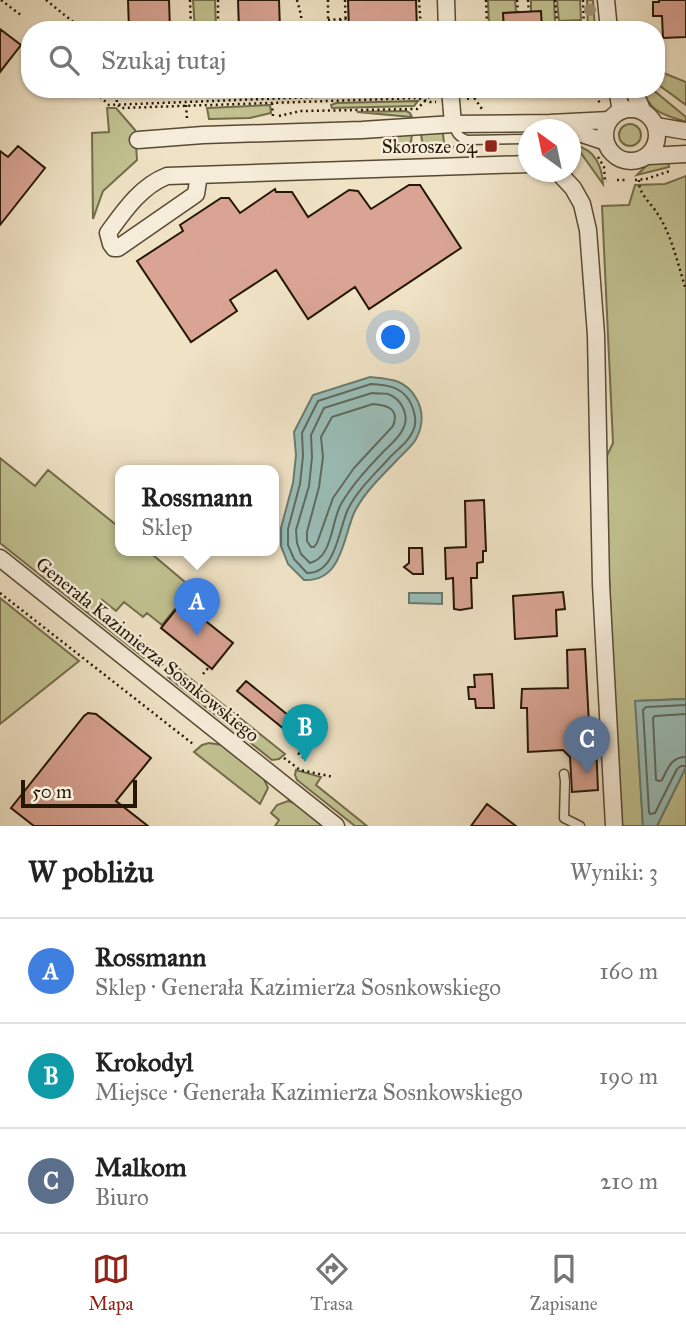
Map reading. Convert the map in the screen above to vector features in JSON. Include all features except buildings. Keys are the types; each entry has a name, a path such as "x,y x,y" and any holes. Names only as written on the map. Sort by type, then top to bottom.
{"street":[{"path":"446,0 447,21"},
{"path":"606,0 608,21"},
{"path":"453,124 456,98"},
{"path":"599,146 605,130 615,116 616,98"},
{"path":"638,98 643,112"},
{"path":"581,124 632,109 651,118 658,134 657,142 648,156 639,161 628,162 581,137"},
{"path":"138,139 453,124 518,126"},
{"path":"656,126 686,131"},
{"path":"648,156 681,161"},
{"path":"199,175 196,194 118,248 114,248 108,233 126,208 148,187 167,176 518,164"},
{"path":"567,182 582,204 588,230 596,335 601,584 614,826"},
{"path":"126,208 143,230"},
{"name":"Generała Kazimierza Sosnkowskiego","path":"0,558 336,826"}],"lane":[{"path":"453,124 456,134 467,140 518,139"},
{"path":"564,774 564,818 580,826"}],"path":[{"path":"1,0 22,16"},
{"path":"46,0 72,21"},
{"path":"190,0 191,21"},
{"path":"218,0 218,21"},
{"path":"297,0 301,21"},
{"path":"328,0 328,20 345,19 345,0"},
{"path":"419,0 420,21"},
{"path":"486,0 487,21"},
{"path":"517,0 518,12"},
{"path":"528,0 529,12"},
{"path":"555,0 557,21"},
{"path":"583,0 584,21"},
{"path":"102,98 109,105 186,104"},
{"path":"117,98 117,104 121,108 326,98"},
{"path":"264,119 301,111 417,109 427,98"},
{"path":"272,101 418,99 439,102"},
{"path":"272,101 273,117"},
{"path":"186,104 187,122 195,122"},
{"path":"599,146 607,181"},
{"path":"681,161 666,173 637,180 641,192 666,229 686,290"},
{"path":"617,180 626,180"},
{"path":"0,593 193,744"},
{"path":"153,657 166,667"},
{"path":"203,674 209,667"},
{"path":"298,753 304,758"},
{"path":"285,758 300,770 334,777"}],"green space":[{"path":"193,0 215,0 216,21 194,21"},
{"path":"488,0 515,0 516,12 503,13 504,21 489,21"},
{"path":"531,0 554,0 555,21 540,21 531,12"},
{"path":"557,0 580,0 581,20 559,21"},
{"path":"587,0 593,0 594,21 588,21"},
{"path":"665,74 686,82 686,105 665,90"},
{"path":"647,98 663,98 686,117 686,122 665,115"},
{"path":"418,101 414,106 332,108 331,105 336,103"},
{"path":"270,105 271,113 250,118 209,119 207,108"},
{"path":"107,108 116,108 135,130 137,160 103,191 93,219 92,133 109,132"},
{"path":"406,111 412,117 357,112"},
{"path":"630,124 638,127 641,135 638,143 630,146 622,143 619,135 622,127"},
{"path":"421,133 443,133 444,145 427,145 422,141"},
{"path":"391,134 412,134 411,142 407,146 391,146"},
{"path":"581,147 593,155 601,171 603,184 581,153"},
{"path":"668,162 669,167 637,175 648,164"},
{"path":"686,176 686,699 636,701 643,826 620,826 604,462 613,443 602,206 629,205 635,185 665,184"},
{"path":"0,458 35,486 48,470 115,524 115,556 154,556 192,588 162,625 147,613 143,617 124,602 116,611 102,600 95,609 135,641 156,652 144,658 0,543"},
{"path":"0,598 79,661 0,724"},
{"path":"172,663 285,754 272,760 168,677 167,670"},
{"path":"209,743 222,745 263,777 268,788 260,804 194,752"},
{"path":"686,767 686,826 657,826"},
{"path":"296,770 321,777 316,785 367,826 355,826 297,780"},
{"path":"288,801 295,803 324,826 275,826 279,820 271,813 277,805"}],"water":[{"path":"370,377 396,381 412,392 420,408 420,429 412,444 358,505 334,566 317,579 304,580 288,564 281,546 281,528 293,483 296,455 294,432 313,395"},
{"path":"409,593 442,593 442,604 409,603"},
{"path":"686,699 686,767 657,826 643,826 635,701"}],"place":[{"name":"Skorosze 04","path":"491,146"},
{"name":"Rossmann","path":"197,636"},
{"name":"Krokodyl","path":"305,762"},
{"name":"Malkom","path":"587,774"}]}
